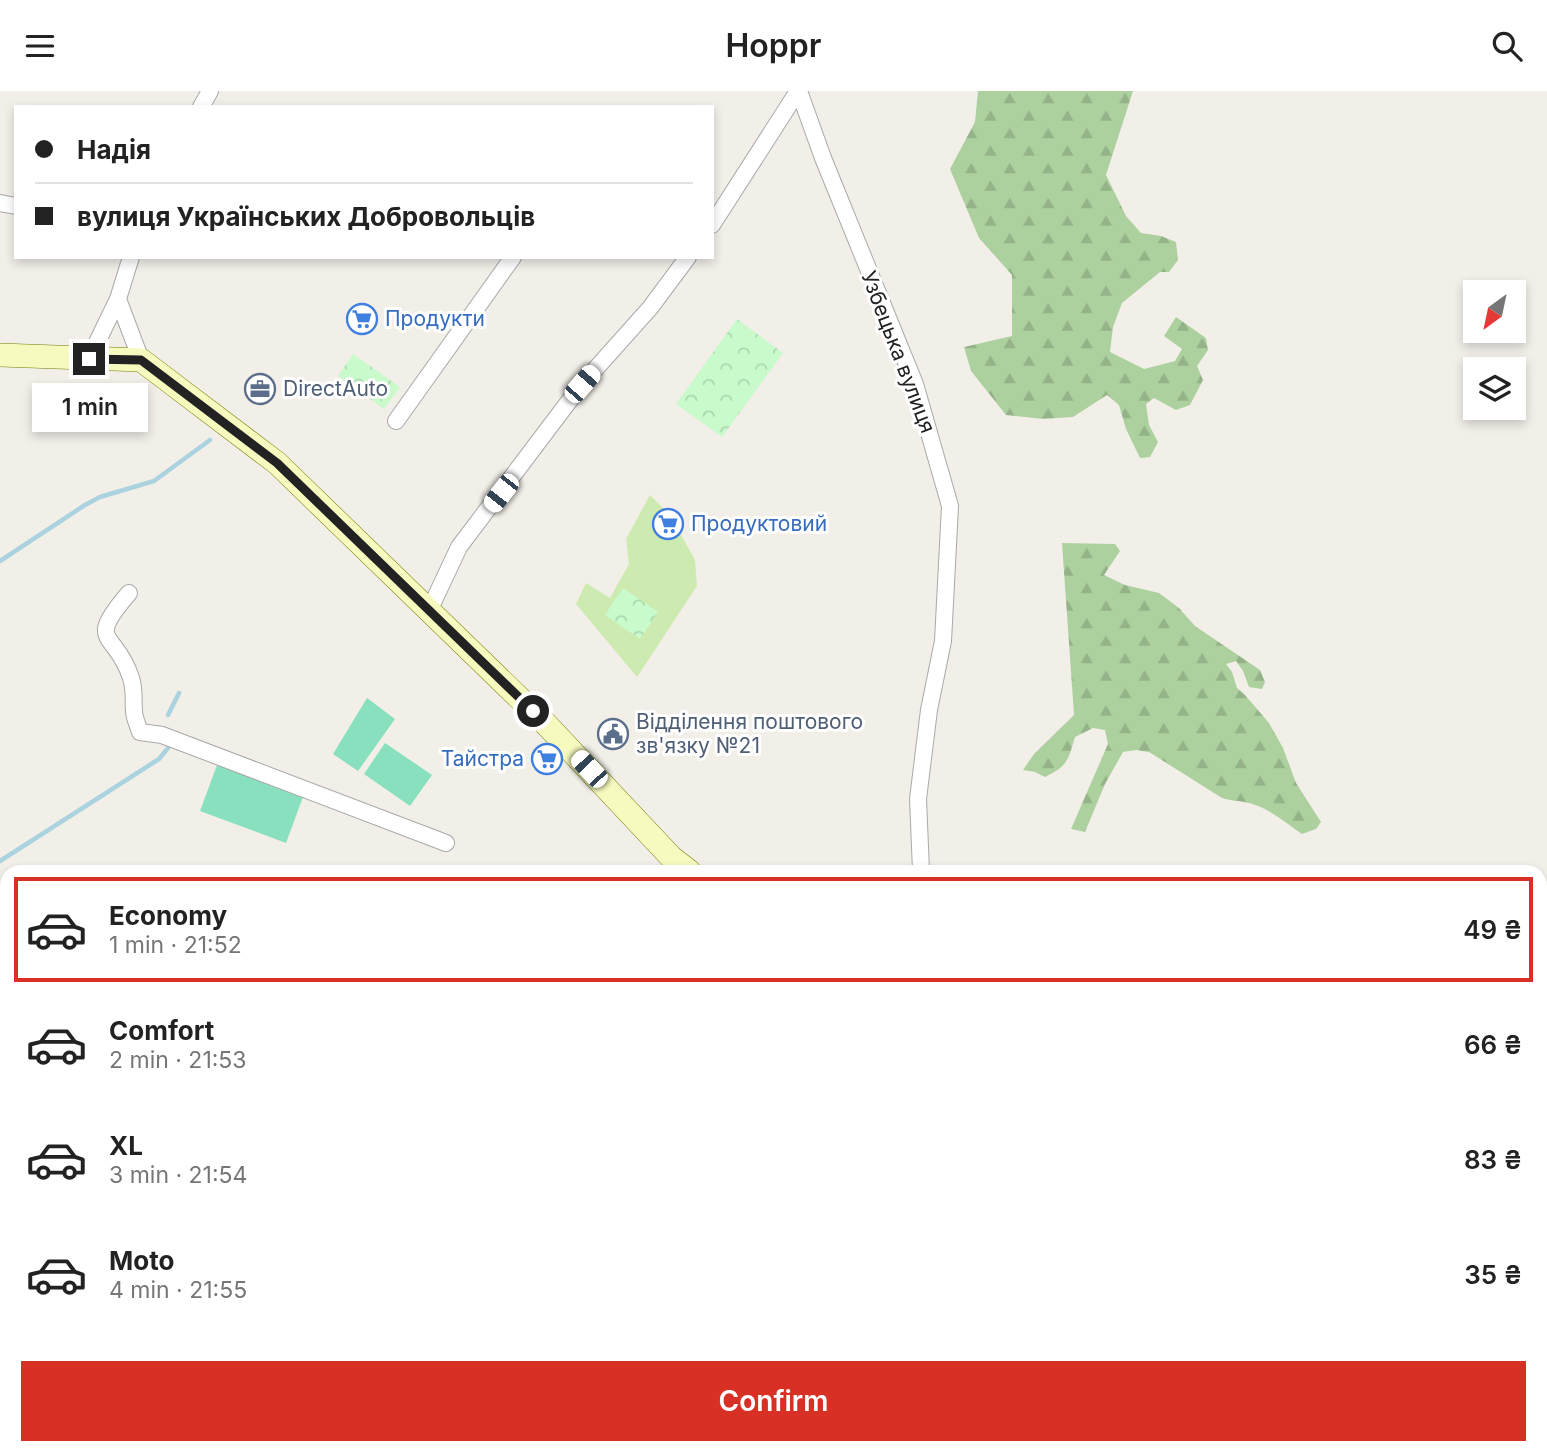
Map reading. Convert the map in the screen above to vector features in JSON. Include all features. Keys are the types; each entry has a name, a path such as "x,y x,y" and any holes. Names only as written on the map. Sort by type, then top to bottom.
{"street":[{"path":"714,222 799,91"},
{"name":"Узбецька вулиця","path":"799,91 827,169 915,384 950,506 943,641 929,710 918,799 920,865"},
{"path":"396,421 512,259"},
{"path":"429,611 459,547 582,384 650,308 687,259"},
{"path":"89,359 118,299 125,261"},
{"path":"118,299 141,360 277,463 545,723 671,857 682,865"},
{"path":"0,355 141,360"},
{"path":"130,593 110,615 105,626 106,635 130,673 135,690 134,713 140,732 162,734 446,843"}],"green space":[{"path":"978,91 1133,91 1106,175 1126,216 1141,233 1176,242 1178,260 1169,272 1160,272 1122,303 1113,327 1110,352 1144,369 1175,361 1182,349 1164,336 1176,317 1206,338 1208,350 1197,366 1203,380 1190,405 1176,410 1154,398 1146,404 1149,425 1158,442 1150,457 1140,458 1126,429 1119,405 1107,395 1073,417 1043,419 1006,415 971,371 964,347 1012,336 1012,275 979,238 950,169 975,122"},
{"path":"737,319 783,353 722,437 676,404"},
{"path":"353,354 400,387 384,409 338,376"},
{"path":"650,495 670,515 695,560 697,586 637,677 576,604 586,583 610,598 629,564 626,539"},
{"path":"1062,543 1115,544 1120,551 1104,575 1125,585 1159,593 1179,608 1195,626 1260,670 1265,682 1262,689 1249,687 1236,661 1226,664 1232,672 1237,688 1269,723 1283,748 1296,783 1321,822 1316,829 1302,834 1267,810 1222,798 1149,752 1136,750 1123,752 1105,784 1085,832 1071,829 1108,744 1105,730 1093,728 1075,737 1066,761 1045,777 1023,770 1034,754 1074,715"},
{"path":"623,588 658,612 640,639 605,615"},
{"path":"367,698 395,719 358,771 333,754"},
{"path":"385,743 432,775 410,806 364,774"},
{"path":"217,765 303,797 286,843 200,811"}],"waterway":[{"path":"0,561 100,497 154,481 210,440"},
{"path":"168,715 179,693"},
{"path":"0,861 159,759 168,748"}],"place":[{"name":"Продукти","path":"362,319"},
{"name":"DirectAuto","path":"260,389"},
{"name":"Продуктовий","path":"668,524"},
{"name":"Відділення поштового зв'язку №21","path":"613,734"},
{"name":"Тайстра","path":"547,759"}],"route":[{"path":"89,359 141,360 277,463 533,711"}]}
